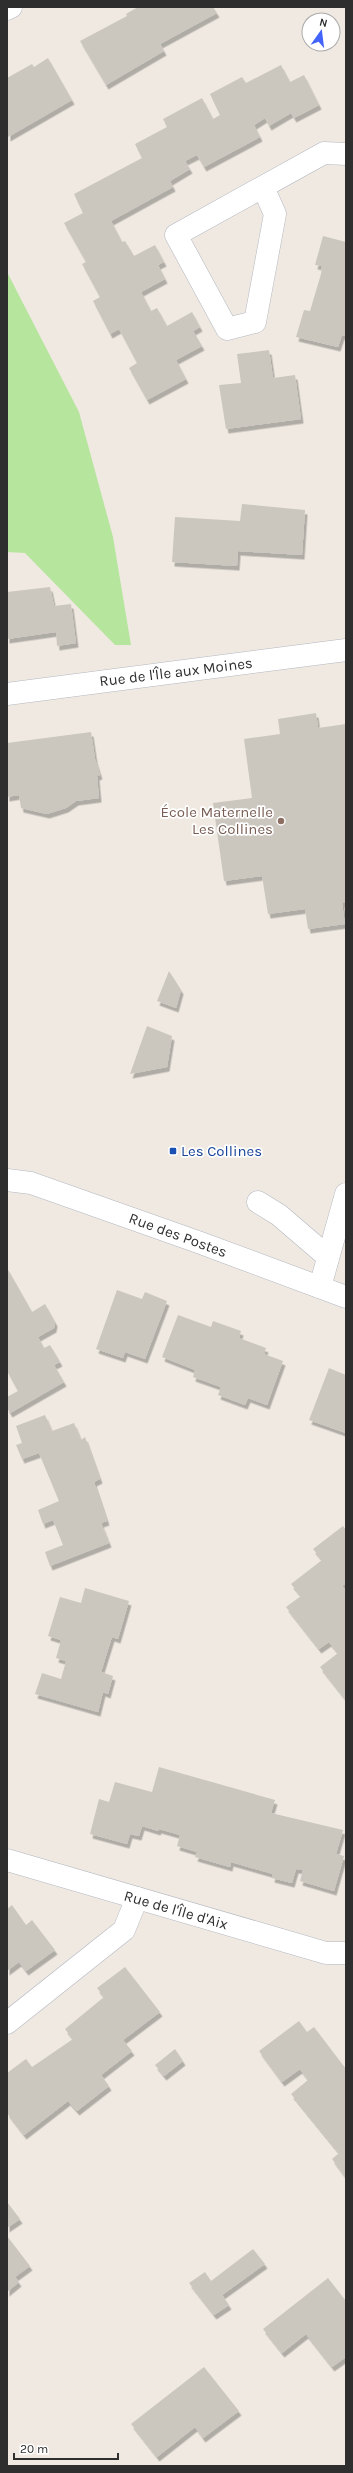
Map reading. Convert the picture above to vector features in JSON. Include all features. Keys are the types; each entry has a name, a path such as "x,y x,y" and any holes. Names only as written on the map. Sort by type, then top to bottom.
{"street":[{"path":"7,9 11,7"},
{"path":"263,186 275,214 255,322 227,329 176,235 263,186 324,153 346,154"},
{"name":"Rue de l'Île aux Moines","path":"7,694 346,650"},
{"name":"Rue des Postes","path":"7,1180 31,1182 346,1297"},
{"path":"320,1287 346,1194"},
{"path":"258,1202 279,1214 328,1257"},
{"name":"Rue de l'Île d'Aix","path":"7,1860 326,1953 346,1953"},
{"path":"7,2023 124,1930 137,1898"}],"green space":[{"path":"7,272 79,412 113,537 131,645 115,645 25,553 7,552"}],"building":[{"path":"138,7 213,7 217,13 160,44 164,51 106,85 80,41 127,16 126,14"},
{"path":"48,58 72,100 8,137 7,78 32,64 34,67"},
{"path":"281,65 290,82 304,75 319,105 294,118 291,113 269,126 265,118 254,125 260,137 204,167 197,155 185,161 190,169 170,181 173,187 111,221 122,242 125,241 134,256 155,245 164,262 158,265 165,279 141,292 151,311 157,308 167,326 192,312 200,327 193,331 202,346 176,360 186,379 147,400 129,368 137,363 119,329 110,334 93,301 100,297 82,264 86,262 64,223 83,213 74,194 142,158 135,144 167,127 163,119 202,98 213,119 220,115 210,94 242,77 246,83"},
{"path":"323,236 346,242 346,336 342,335 338,347 296,337 304,310 310,311 321,274 322,266 315,265"},
{"path":"269,350 273,378 295,375 301,419 226,429 219,385 241,383 237,354"},
{"path":"242,504 305,510 302,555 238,551 237,566 172,562 175,517 240,521"},
{"path":"50,587 54,606 71,604 76,643 57,646 56,632 7,639 7,592"},
{"name":"École Maternelle Les Collines","path":"316,713 318,728 346,724 346,903 342,903 345,924 308,929 305,909 268,914 262,876 224,881 213,803 252,798 244,739 280,734 278,719"},
{"path":"91,732 95,759 100,775 97,776 99,798 76,801 66,808 47,814 21,808 19,795 7,797 7,743"},
{"path":"169,971 181,990 176,1008 157,1001"},
{"path":"147,1026 172,1036 167,1067 130,1074"},
{"path":"7,1268 32,1312 45,1304 55,1322 54,1328 38,1337 44,1348 50,1345 60,1362 54,1365 64,1382 10,1413 7,1408 7,1397 18,1391 7,1371"},
{"path":"117,1290 142,1299 145,1292 167,1301 145,1359 125,1352 123,1358 96,1349"},
{"path":"178,1315 211,1327 213,1321 241,1331 239,1338 266,1348 264,1354 283,1361 267,1405 248,1398 245,1405 218,1395 221,1387 193,1377 195,1370 162,1357"},
{"path":"329,1368 346,1375 346,1433 309,1420"},
{"path":"45,1415 52,1431 74,1423 81,1440 85,1437 100,1479 94,1482 107,1521 101,1523 109,1543 50,1566 45,1552 63,1545 53,1520 43,1524 38,1510 59,1501 39,1453 22,1459 16,1445 22,1443 16,1426"},
{"path":"343,1526 346,1530 346,1583 342,1586 346,1591 346,1599 344,1600 346,1603 346,1700 320,1667 338,1653 329,1642 319,1649 286,1607 301,1596 291,1584 322,1560 313,1549"},
{"path":"85,1588 129,1601 118,1639 112,1637 101,1672 113,1676 108,1694 103,1692 98,1712 35,1694 42,1673 61,1679 66,1661 56,1658 61,1640 48,1636 60,1597 81,1603"},
{"path":"159,1767 275,1800 271,1813 343,1830 336,1854 344,1856 334,1891 300,1881 303,1870 296,1869 292,1883 272,1878 273,1874 231,1862 230,1867 195,1857 197,1852 177,1846 180,1835 159,1829 158,1831 142,1826 139,1836 130,1834 127,1844 90,1834 99,1799 109,1802 115,1782 152,1792"},
{"path":"12,1905 26,1925 32,1920 55,1950 26,1971 19,1962 7,1971 7,1909"},
{"path":"125,1967 160,2012 123,2040 132,2051 101,2075 109,2086 77,2111 68,2101 24,2135 7,2113 7,2073 26,2059 32,2067 73,2039 65,2029 104,1997 97,1988"},
{"path":"299,2021 307,2032 314,2027 346,2069 346,2079 344,2080 346,2083 346,2178 332,2159 339,2153 291,2094 308,2080 300,2069 282,2082 259,2051"},
{"path":"175,2049 183,2061 164,2076 155,2065"},
{"path":"7,2202 20,2219 7,2228"},
{"path":"7,2236 30,2266 15,2277 19,2282 7,2292"},
{"path":"253,2249 265,2264 222,2295 229,2305 214,2315 189,2283 205,2272 211,2281"},
{"path":"328,2278 346,2301 346,2357 332,2367 306,2334 282,2353 263,2329"},
{"path":"204,2367 239,2411 203,2438 195,2427 157,2457 131,2424"}],"place":[{"name":"École Maternelle Les Collines","path":"281,821"},
{"name":"Les Collines","path":"173,1151"}]}
